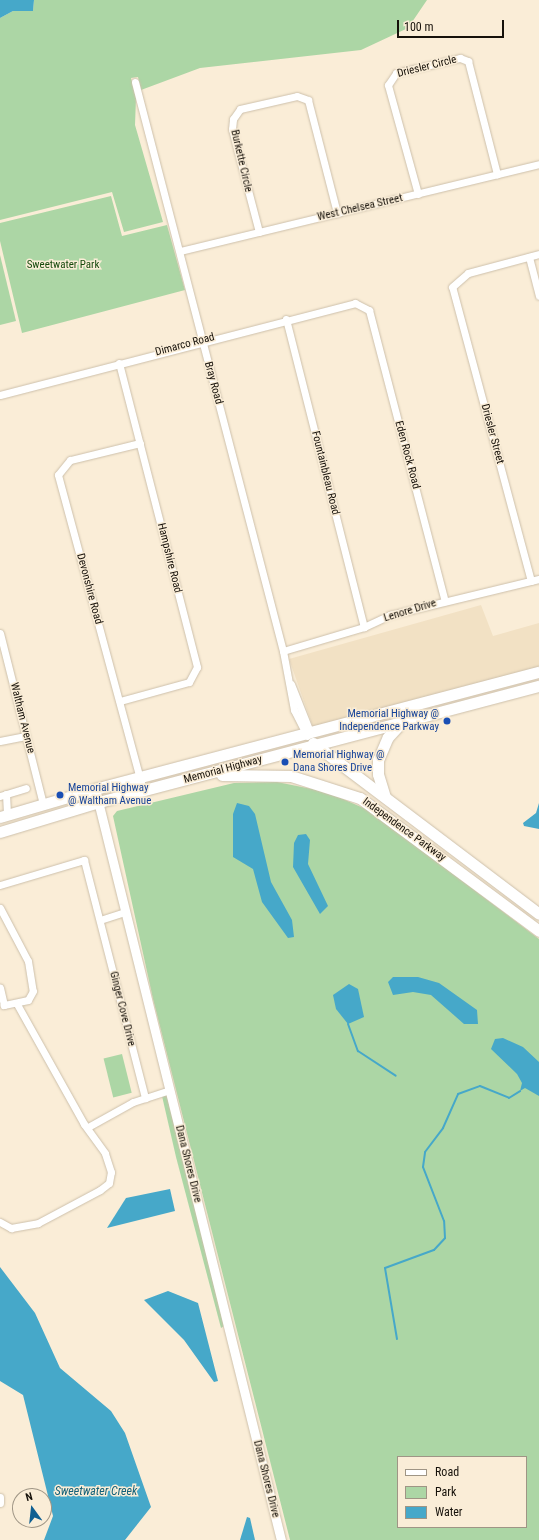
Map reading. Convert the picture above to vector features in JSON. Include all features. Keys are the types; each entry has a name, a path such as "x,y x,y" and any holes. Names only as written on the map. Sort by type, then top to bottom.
{"main road":[{"path":"537,672 539,686"},
{"name":"Memorial Highway","path":"3,810 43,804 138,777 304,736 537,672"},
{"name":"Memorial Highway","path":"0,832 98,802 539,686"},
{"path":"435,699 438,713"},
{"path":"385,797 378,774 378,760 388,737 402,723"},
{"path":"289,752 304,736"},
{"name":"Independence Parkway","path":"304,736 320,744 385,797 539,914"},
{"name":"Independence Parkway","path":"202,775 291,776 352,794 375,807 539,931"},
{"path":"43,804 47,817"}],"street":[{"name":"Driesler Circle","path":"418,194 388,85 396,73 460,58 468,61 497,174"},
{"name":"Bray Road","path":"135,82 180,251 304,736"},
{"name":"Burkette Circle","path":"259,232 232,129 233,119 240,109 296,96 308,100 337,213"},
{"name":"West Chelsea Street","path":"180,251 539,164"},
{"path":"539,254 529,257 539,296"},
{"name":"Driesler Street","path":"529,257 468,274 452,287 531,581"},
{"name":"Dimarco Road","path":"0,395 202,340 355,303 369,310"},
{"name":"Eden Rock Road","path":"369,310 446,601"},
{"name":"Fountainbleau Road","path":"286,320 364,627"},
{"name":"Hampshire Road","path":"119,363 197,666 189,682 120,701"},
{"name":"Devonshire Road","path":"140,443 70,460 58,475 143,791"},
{"name":"Lenore Drive","path":"283,651 364,627 390,615 539,579"},
{"name":"Waltham Avenue","path":"0,633 43,804"},
{"path":"0,740 26,736"},
{"path":"3,810 3,795 26,788"},
{"name":"Dana Shores Drive","path":"95,789 281,1540"},
{"name":"Ginger Cove Drive","path":"0,885 84,860 145,1098"},
{"path":"0,908 25,954 33,984 31,996 17,1004 4,1005 0,987"},
{"path":"100,920 125,912"},
{"path":"0,1222 11,1228 38,1223 109,1183 110,1166 17,1004"},
{"path":"88,1128 145,1098 169,1090"},
{"path":"0,1497 0,1503"}],"shaded area":[{"path":"481,605 493,636 539,623 539,667 313,727 289,659"}],"green space":[{"path":"34,0 427,0 408,28 361,50 200,68 141,90 138,77 131,78 136,98 135,125 163,222 124,232 112,192 0,220 0,18 13,11 33,11"},
{"name":"Sweetwater Park","path":"111,196 122,236 167,225 185,290 22,333 0,241 0,223"},
{"path":"0,255 16,321 0,325"},
{"path":"277,782 327,792 368,810 539,939 539,1540 290,1540 153,999 113,816 117,811 234,783"},
{"path":"122,1054 132,1093 113,1097 104,1059"},
{"path":"167,1095 224,1326 221,1328 176,1157 162,1096"}],"water":[{"path":"0,0 34,0 33,11 13,11 0,18"},
{"path":"237,803 249,806 255,814 271,882 292,920 294,937 288,938 262,902 253,869 233,857 233,814"},
{"path":"539,803 539,829 524,826 523,823 536,813"},
{"path":"306,834 310,840 308,864 328,906 320,914 293,867 294,843 298,835"},
{"path":"393,977 418,977 439,983 477,1010 478,1024 464,1024 431,995 413,992 393,995 388,982"},
{"path":"349,984 358,989 364,1017 348,1024 336,1009 333,995"},
{"path":"503,1038 523,1047 539,1062 539,1096 525,1088 520,1091 522,1083 517,1074 491,1049 495,1039"},
{"path":"170,1189 175,1211 107,1228 126,1198"},
{"name":"Sweetwater Creek","path":"0,1267 35,1313 60,1368 111,1411 125,1433 151,1507 125,1540 44,1540 48,1528 52,1528 52,1488 46,1488 23,1395 0,1381"},
{"path":"168,1291 198,1303 218,1381 214,1382 184,1340 144,1300"},
{"path":"247,1517 250,1518 255,1540 240,1540"}],"waterway":[{"path":"348,1024 358,1051 396,1076"},
{"path":"397,1339 385,1268 434,1250 445,1238 444,1221 423,1167 425,1152 443,1128 458,1094 480,1086 509,1098 520,1091"}],"place":[{"name":"Memorial Highway @ Independence Parkway","path":"447,721"},
{"name":"Memorial Highway @ Dana Shores Drive","path":"285,762"},
{"name":"Memorial Highway @ Waltham Avenue","path":"60,795"}]}
